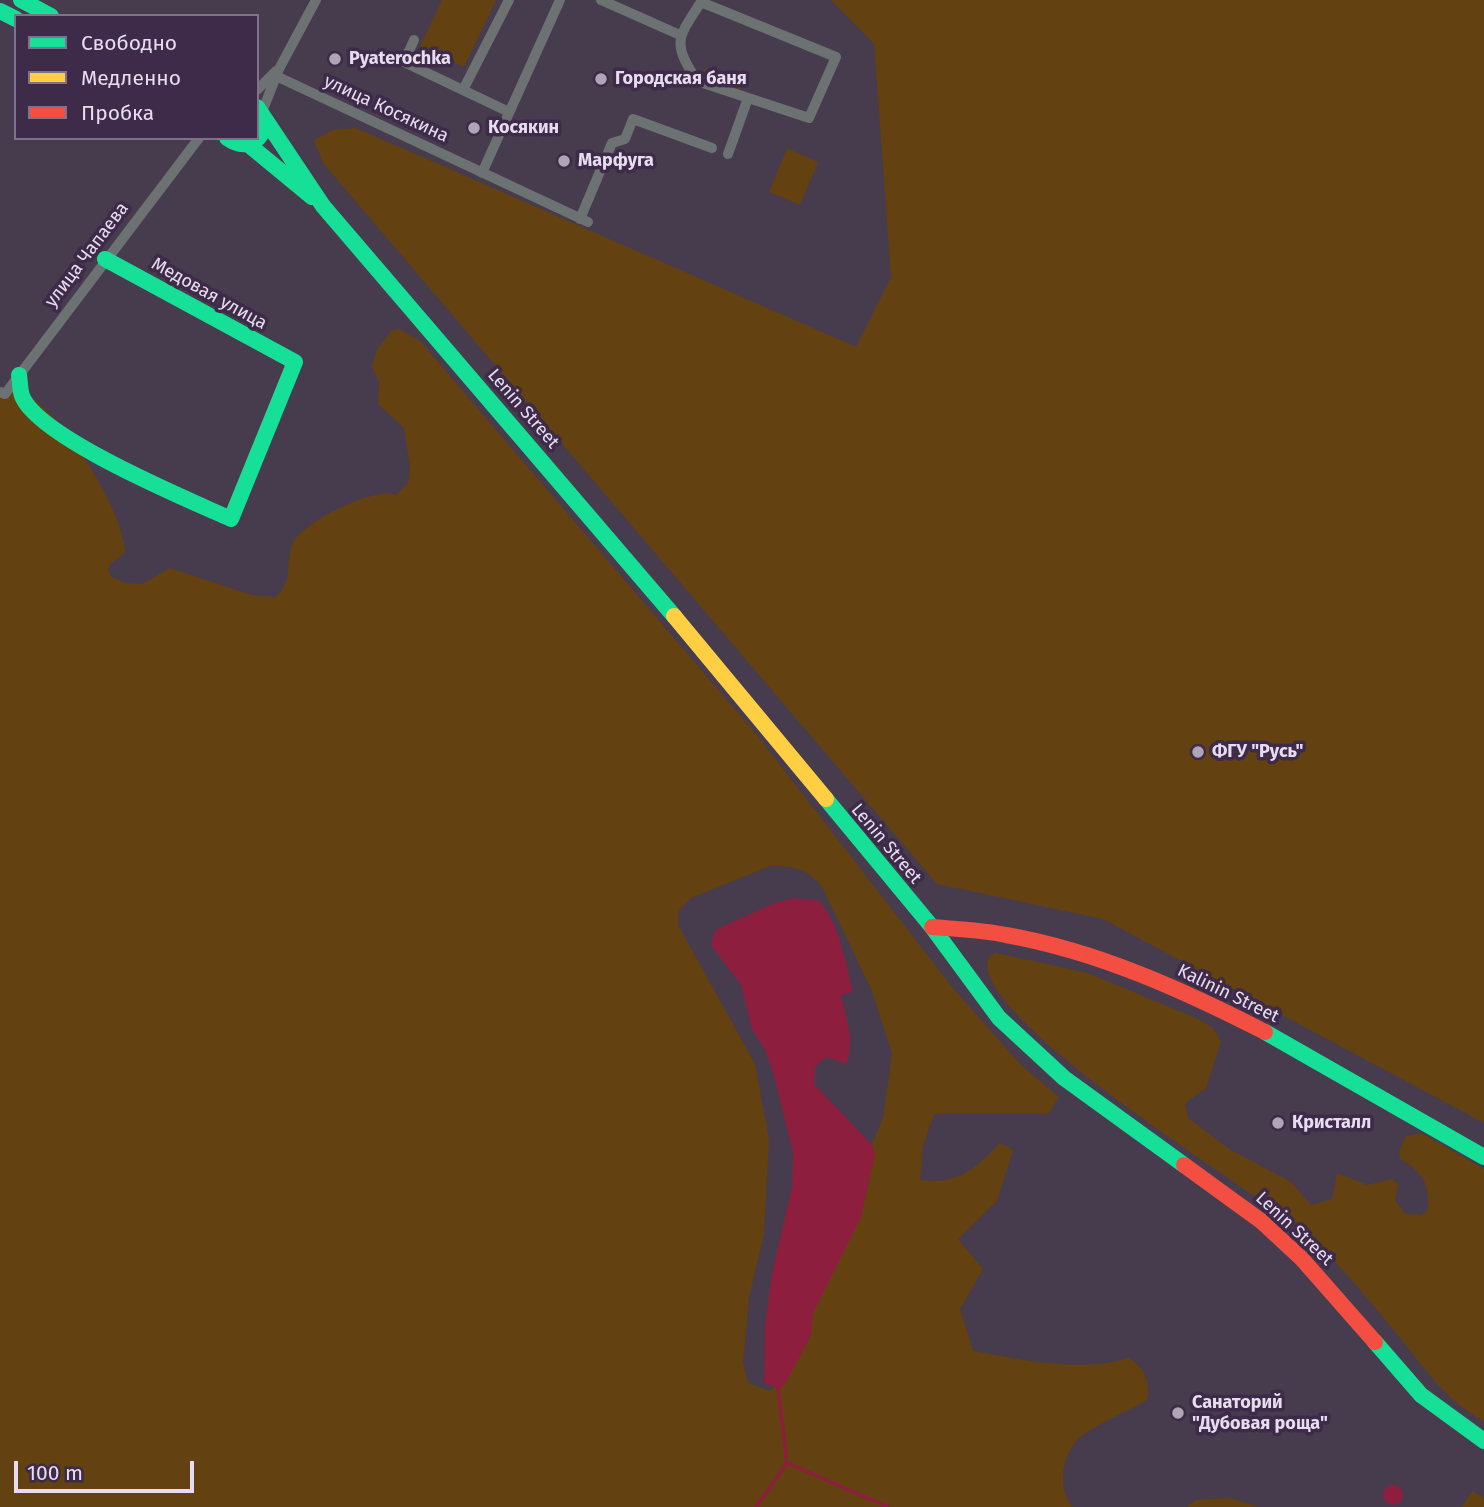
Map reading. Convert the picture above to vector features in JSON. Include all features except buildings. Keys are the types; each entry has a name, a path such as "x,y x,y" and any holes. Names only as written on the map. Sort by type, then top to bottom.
{"main road":[{"path":"21,0 47,14"},
{"path":"259,139 261,114"},
{"name":"Lenin Street","path":"261,114 323,206 560,480 932,927 999,1018 1064,1078 1261,1221 1303,1259 1421,1395 1484,1441"},
{"path":"230,140 236,145 249,145 257,140"},
{"name":"Lenin Street","path":"249,145 323,206"},
{"name":"Медовая улица","path":"19,375 22,396 29,407 63,436 99,457 231,519 295,362 105,259"},
{"name":"Kalinin Street","path":"932,927 968,928 1026,939 1142,976 1204,1000 1484,1157"}],"street":[{"path":"261,114 277,73 316,0"},
{"path":"463,90 509,0"},
{"path":"482,173 561,0"},
{"path":"601,0 680,35"},
{"path":"701,1 836,57 809,118 697,81 681,57 680,35 701,1"},
{"path":"414,40 404,62 509,112"},
{"path":"259,88 277,73"},
{"name":"улица Косякина","path":"277,73 584,220 612,143 625,139 633,119 712,148"},
{"path":"728,154 748,98"},
{"name":"улица Чапаева","path":"2,393 19,375 197,140"}],"shaded area":[{"path":"442,0 496,0 464,67 420,46"},
{"path":"831,0 1484,0 1484,1123 1103,919 937,884 323,163 314,140 332,130 356,128 856,347 891,277 874,44"},
{"path":"704,68 741,86 737,94 700,81"},
{"path":"787,148 818,162 800,205 769,192"},
{"path":"399,329 420,341 756,734 952,987 1021,1065 1059,1097 1048,1114 934,1114 923,1146 920,1180 945,1180 964,1174 1000,1143 1013,1150 997,1201 958,1239 983,1269 960,1309 973,1351 1071,1365 1129,1358 1139,1366 1145,1376 1147,1400 1080,1437 1071,1449 1064,1465 1063,1482 1072,1507 0,1507 0,388 16,389 33,398 51,414 86,460 101,486 122,534 125,553 111,563 108,570 111,577 126,583 142,584 170,568 252,595 275,597 285,586 293,543 310,525 357,501 372,496 396,495 408,483 410,468 404,428 378,404 379,381 372,367 376,351 391,331","holes":["770,866 804,872 821,885 872,991 892,1054 883,1117 781,1381 770,1391 748,1383 743,1363 749,1297 764,1234 769,1140 755,1064 678,925 679,910 691,898"]},
{"path":"794,898 819,901 826,910 841,944 853,992 841,995 850,1038 846,1064 827,1057 815,1066 814,1084 872,1145 875,1154 861,1217 813,1313 811,1335 784,1386 778,1388 764,1383 765,1325 772,1273 792,1187 793,1153 774,1076 766,1052 752,1029 741,985 711,945 715,930 774,903"},
{"path":"996,953 1088,973 1198,1019 1213,1028 1221,1042 1206,1088 1185,1103 1188,1118 1229,1149 1291,1182 1311,1205 1332,1199 1337,1173 1367,1185 1392,1179 1398,1184 1395,1200 1404,1213 1421,1215 1428,1210 1426,1186 1420,1174 1400,1159 1399,1151 1406,1136 1421,1133 1484,1169 1484,1422 1460,1406 1439,1386 1369,1300 1311,1239 1290,1221 1113,1096 1061,1055 1018,1016 992,982 989,956"},
{"path":"1393,1485 1400,1488 1403,1495 1400,1502 1393,1505 1386,1502 1383,1495 1386,1488"},
{"path":"1472,1491 1484,1498 1484,1507 1462,1507"},
{"path":"1229,1498 1260,1507 1187,1507 1196,1500"}],"waterway":[{"path":"778,1388 787,1463 888,1507"},
{"path":"756,1507 787,1463"}],"traffic: fast":[{"path":"21,0 47,14"},
{"path":"0,11 14,18"},
{"path":"259,110 323,206 674,616"},
{"path":"259,137 265,123"},
{"path":"230,140 240,144 256,140"},
{"path":"249,145 312,197"},
{"path":"19,375 22,396 34,413 56,430 116,466 231,519 295,362 105,259"},
{"path":"826,799 932,927 999,1018 1064,1078 1184,1165"},
{"path":"1265,1032 1484,1157"},
{"path":"1375,1342 1421,1395 1484,1441"}],"traffic: slow":[{"path":"674,616 826,799"}],"traffic: jam":[{"path":"932,927 997,933 1073,951 1171,987 1265,1032"},
{"path":"1184,1165 1261,1221 1302,1259 1375,1342"}],"place":[{"name":"Pyaterochka","path":"335,59"},
{"name":"Городская баня","path":"601,79"},
{"name":"Косякин","path":"474,128"},
{"name":"Марфуга","path":"564,161"},
{"name":"ФГУ \"Русь\"","path":"1198,752"},
{"name":"Кристалл","path":"1278,1123"},
{"name":"Санаторий \"Дубовая роща\"","path":"1178,1413"}]}
